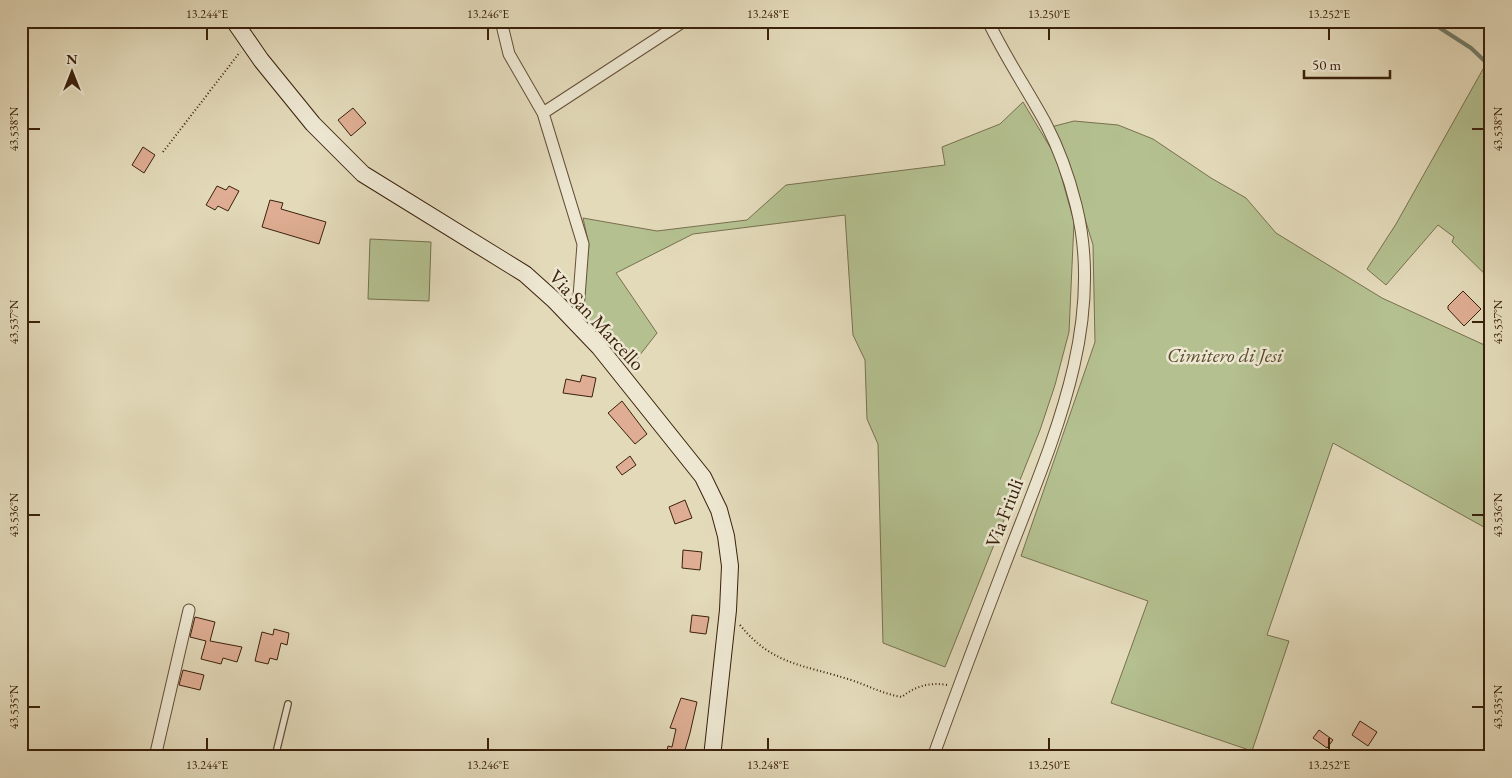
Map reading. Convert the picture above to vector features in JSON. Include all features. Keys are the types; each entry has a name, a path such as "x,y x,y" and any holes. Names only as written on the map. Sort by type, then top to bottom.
{"main road":[{"name":"Via San Marcello","path":"234,21 248,42 313,124 363,174 525,274 577,323 703,477 719,510 726,536 730,566 728,610 712,757"}],"street":[{"path":"501,21 509,54 543,113 583,244 577,323"},
{"path":"543,113 684,21"},
{"name":"Via Friuli","path":"933,757 1052,441 1071,382 1080,330 1084,277 1082,234 1069,179 1047,126 1002,52 988,21"},
{"path":"155,757 189,610"}],"lane":[{"path":"275,757 288,704"}],"path":[{"path":"163,152 248,42"},
{"path":"728,610 752,639 774,655 806,669 851,680 886,695 902,697 912,688 937,683 959,687"}],"green space":[{"path":"1491,60 1491,280 1452,242 1454,237 1438,225 1386,285 1367,269 1396,224 1487,62"},
{"path":"1023,102 1056,157 1074,222 1069,332 1055,385 1040,430 945,667 883,643 878,444 867,419 865,360 853,335 845,215 693,234 616,273 657,333 632,365 581,317 589,245 583,218 657,231 747,220 786,185 945,165 942,147 1000,124"},
{"name":"Cimitero di Jesi","path":"1074,121 1118,125 1153,139 1211,178 1246,198 1276,233 1382,298 1491,348 1491,531 1333,443 1267,635 1289,641 1252,751 1111,703 1148,601 1021,556 1095,342 1093,245 1073,180 1051,127"},
{"path":"370,239 431,242 429,301 368,299"}],"building":[{"path":"353,108 366,123 351,136 338,120"},
{"path":"143,147 155,155 144,173 132,165"},
{"path":"217,186 226,190 229,186 239,191 228,211 218,206 215,210 206,205"},
{"path":"270,200 283,203 281,209 326,222 319,244 262,227"},
{"path":"1463,291 1481,309 1464,326 1448,309 1448,306"},
{"path":"582,375 596,378 592,397 563,393 566,379 580,382"},
{"path":"622,401 647,434 635,444 608,413"},
{"path":"630,456 636,465 622,475 616,467"},
{"path":"685,500 692,518 675,524 669,507"},
{"path":"683,550 702,552 700,570 682,568"},
{"path":"692,615 709,617 706,634 690,632"},
{"path":"195,617 215,622 210,641 242,647 237,662 223,658 221,664 201,659 206,641 190,637"},
{"path":"274,629 289,633 287,645 281,643 277,660 270,658 268,664 255,661 262,632 273,635"},
{"path":"183,670 204,675 200,690 179,685"},
{"path":"681,698 697,702 690,733 683,757 666,756 668,746 672,747 676,729 670,728"},
{"path":"1360,721 1377,732 1368,746 1352,735"},
{"path":"1319,730 1333,740 1327,748 1313,738"}],"waterway":[{"path":"1429,21 1471,48 1491,67"}]}
